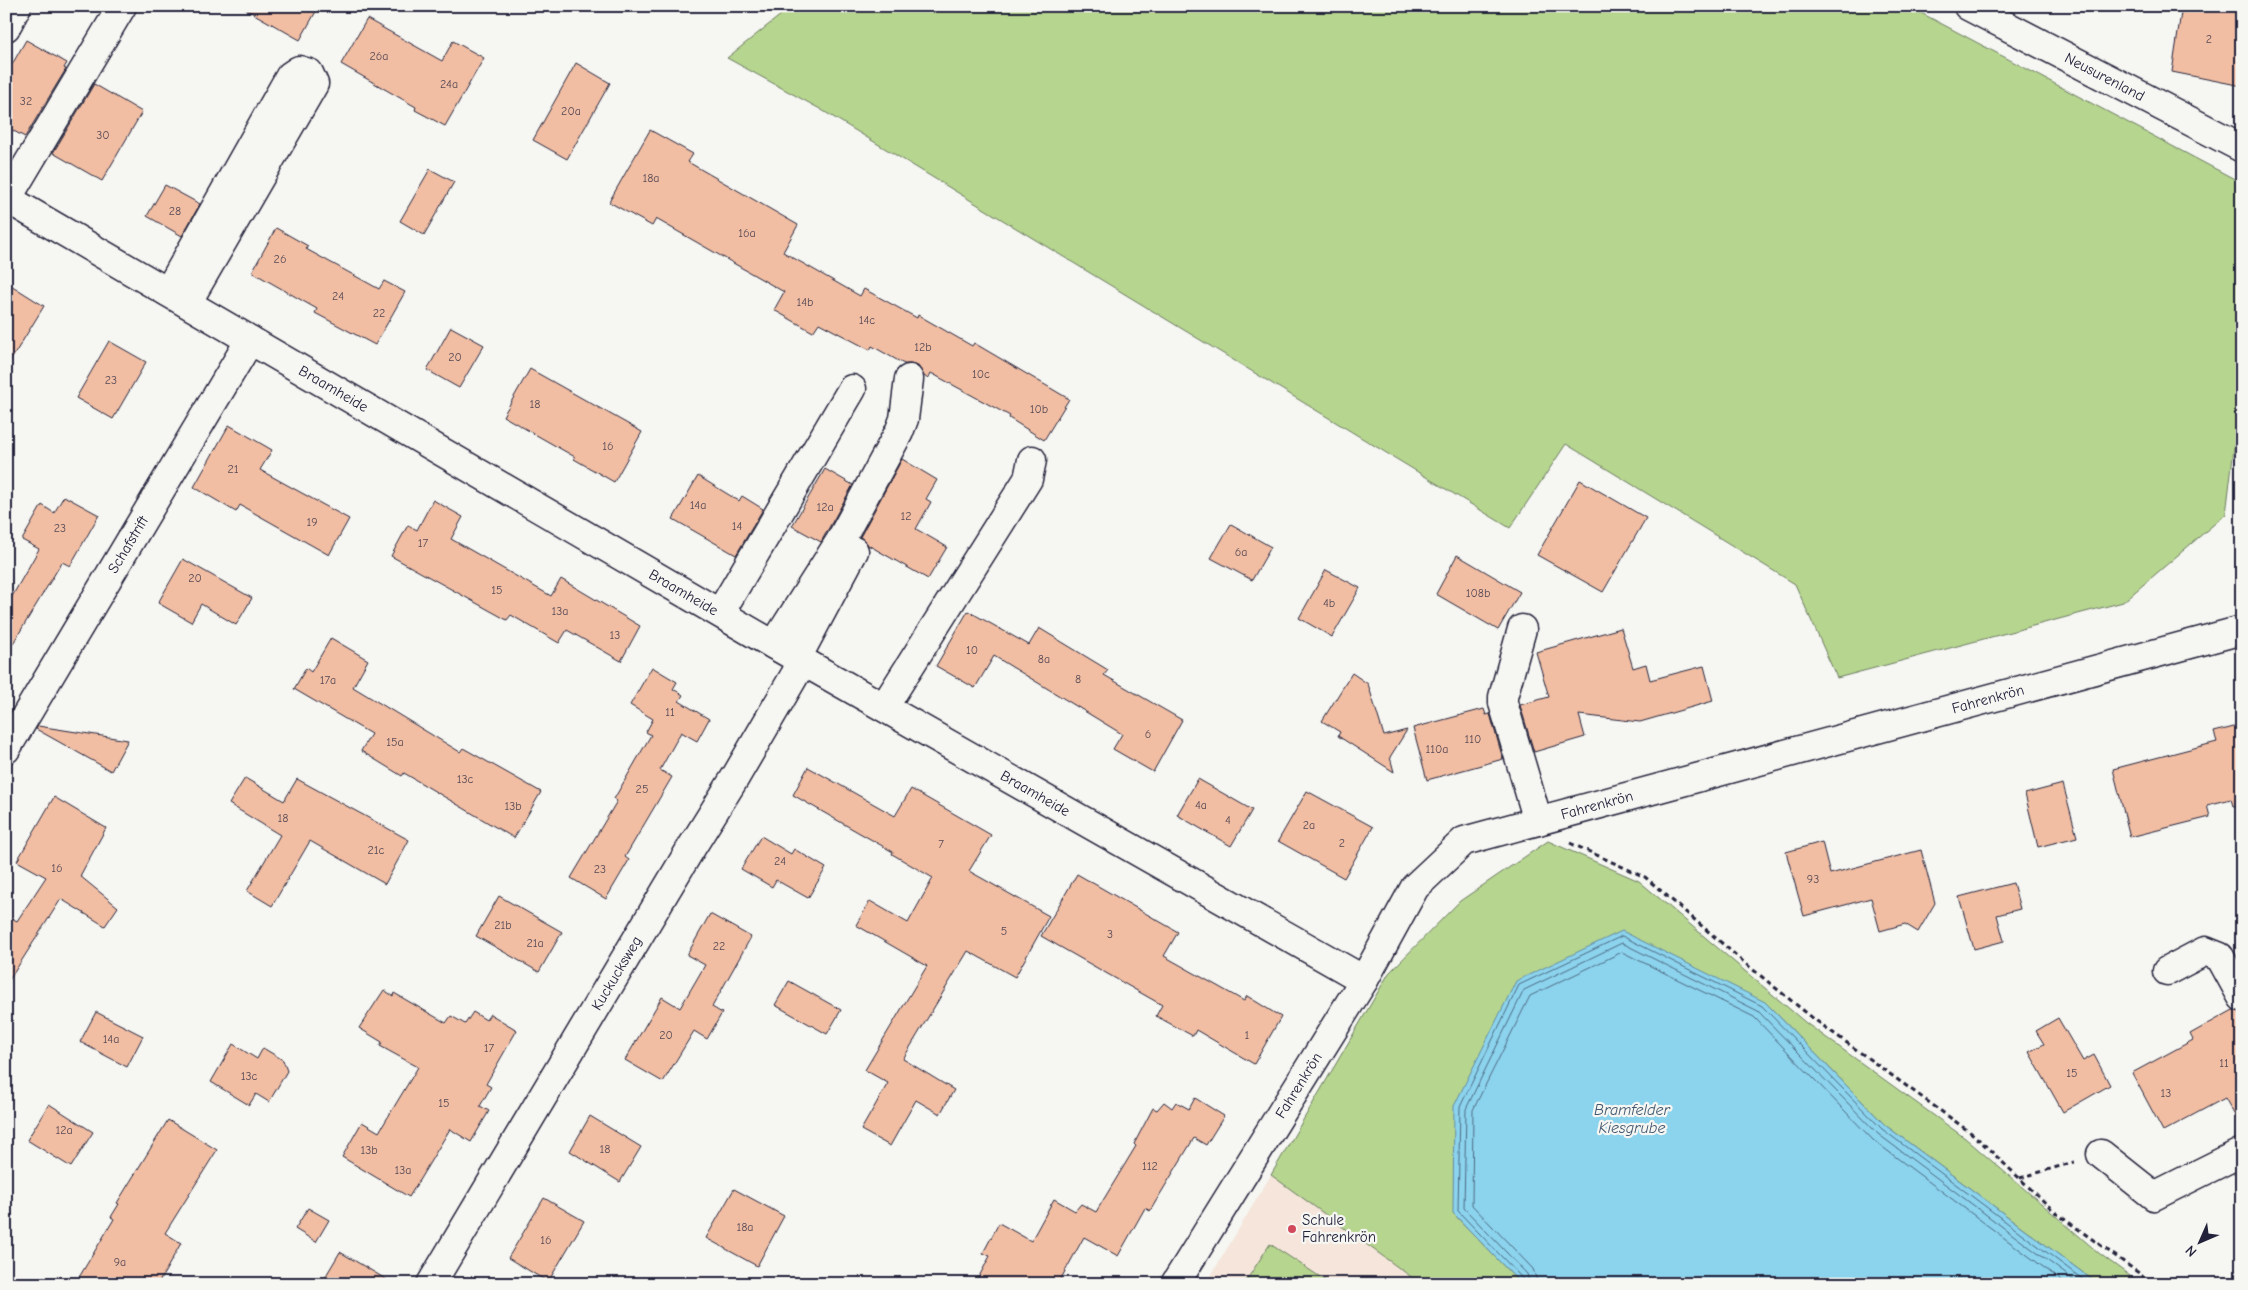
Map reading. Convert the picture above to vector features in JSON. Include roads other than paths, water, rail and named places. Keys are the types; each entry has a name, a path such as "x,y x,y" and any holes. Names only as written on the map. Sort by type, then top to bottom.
{"street":[{"path":"6,27 18,6"},
{"path":"7,198 122,6"},
{"name":"Neusurenland","path":"1968,6 2242,148"},
{"path":"298,70 308,73 314,84 177,298 290,76 298,70"},
{"name":"Braamheide","path":"7,198 791,654 1364,980"},
{"name":"Schafstrift","path":"6,749 250,340"},
{"path":"791,654 840,542 899,432 904,419 909,380"},
{"path":"720,613 852,389"},
{"path":"884,707 1028,479 1032,460"},
{"path":"791,654 875,512"},
{"path":"1522,629 1503,703 1538,821"},
{"name":"Fahrenkrön","path":"1175,1284 1364,980 1416,887 1464,841 2242,630"},
{"name":"Kuckucksweg","path":"431,1284 736,776 791,654"},
{"path":"2167,971 2205,951 2220,957 2242,997"},
{"path":"2101,1154 2154,1196 2242,1152"}],"water":[{"name":"Bramfelder Kiesgrube","path":"1622,931 1765,1002 1885,1125 2098,1284 1521,1284 1453,1213 1454,1106 1516,981"}],"place":[{"name":"Schule Fahrenkrön","path":"1292,1229"}]}
